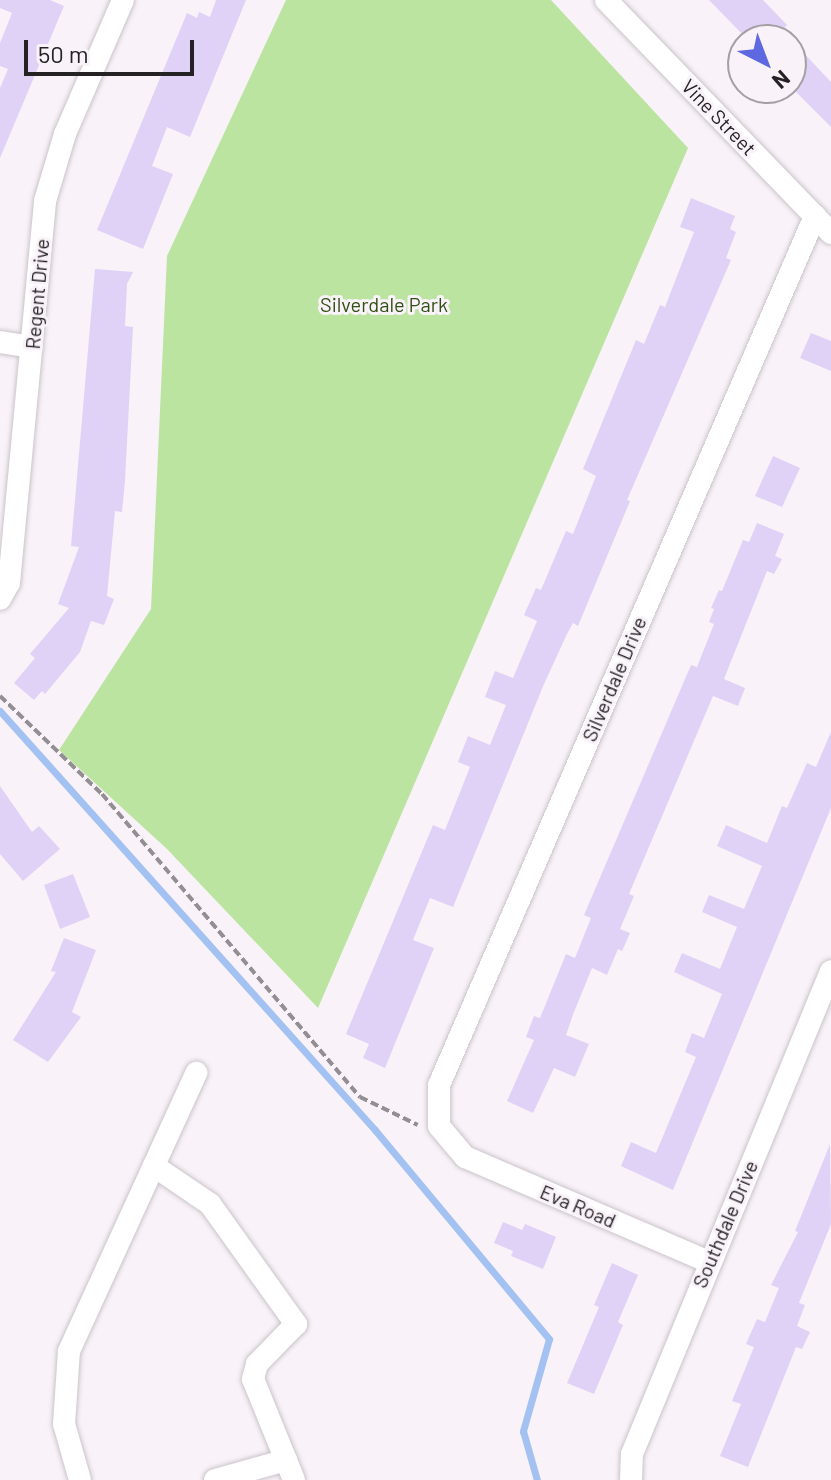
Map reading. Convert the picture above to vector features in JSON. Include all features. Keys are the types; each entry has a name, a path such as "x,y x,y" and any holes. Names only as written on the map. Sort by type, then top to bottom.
{"street":[{"name":"Regent Drive","path":"0,599 9,583 45,201 65,134 123,0"},
{"name":"Vine Street","path":"606,0 831,233"},
{"name":"Silverdale Drive","path":"453,1142 439,1126 439,1085 815,216"},
{"path":"0,342 32,347"},
{"name":"Southdale Drive","path":"631,1480 632,1454 831,971"},
{"path":"80,1480 64,1424 69,1351 196,1073"},
{"name":"Eva Road","path":"453,1142 465,1157 709,1262"},
{"path":"154,1166 210,1204 296,1324 257,1364 253,1379 290,1470 215,1480"}],"path":[{"path":"0,696 102,794 360,1097 453,1142"}],"green space":[{"name":"Silverdale Park","path":"286,0 551,0 688,148 318,1008 167,849 59,750 151,609 167,256"}],"building":[{"path":"0,0 50,0 64,6 0,158 0,88 8,69 0,66 0,43 12,13 0,8"},
{"path":"216,0 246,0 190,137 167,127 152,166 173,174 143,249 97,230 187,13 197,18 199,12 210,17"},
{"path":"709,0 763,0 786,24 732,24"},
{"path":"807,57 831,82 831,127 807,103"},
{"path":"691,198 735,216 730,229 736,232 726,258 731,260 627,500 630,501 578,626 573,623 544,684 453,907 430,898 413,940 434,948 385,1068 363,1058 369,1044 346,1034 433,825 445,830 470,767 458,762 468,736 490,745 506,705 485,697 495,671 513,678 537,621 524,615 536,588 541,590 566,531 573,534 596,476 583,469 636,340 644,344 660,305 665,307 694,232 680,227"},
{"path":"95,269 133,272 127,284 125,326 133,327 125,481 122,512 115,511 107,596 114,599 104,625 91,621 80,652 45,694 42,691 34,700 14,683 35,658 30,654 69,608 58,604 79,547 71,546"},
{"path":"811,333 831,341 831,371 800,358"},
{"path":"773,456 800,468 782,507 755,496"},
{"path":"757,523 784,534 775,556 782,559 774,574 767,571 724,679 745,688 738,706 713,696 629,894 634,896 620,929 630,933 622,951 618,949 607,975 592,968 574,1012 566,1035 589,1044 575,1077 554,1068 533,1113 507,1101 534,1040 526,1037 534,1016 540,1018 566,954 575,958 591,918 584,915 691,665 697,667 714,624 709,622 714,609 711,608 719,590 722,591 743,540 749,542"},
{"path":"831,732 831,808 673,1190 621,1166 631,1142 656,1153 696,1057 685,1052 692,1033 704,1038 722,994 674,972 682,953 720,969 737,927 702,912 709,895 744,909 762,866 717,846 726,825 767,843 782,806 787,808 807,763 816,767"},
{"path":"0,786 32,832 39,826 60,849 23,881 0,854"},
{"path":"73,874 90,917 60,929 44,885"},
{"path":"64,938 96,950 72,1012 81,1017 48,1062 13,1040 56,972 51,971"},
{"path":"830,1144 831,1224 799,1303 805,1305 797,1326 810,1332 802,1349 796,1347 748,1467 720,1456 741,1404 732,1401 754,1347 746,1344 757,1319 765,1322 779,1288 771,1285 798,1232 795,1231"},
{"path":"503,1222 522,1230 525,1224 556,1237 543,1269 511,1256 513,1251 494,1243"},
{"path":"612,1263 638,1275 618,1322 623,1325 594,1394 567,1383 599,1307 594,1305"}],"waterway":[{"path":"0,711 375,1130 549,1339 523,1431 537,1480"}]}
